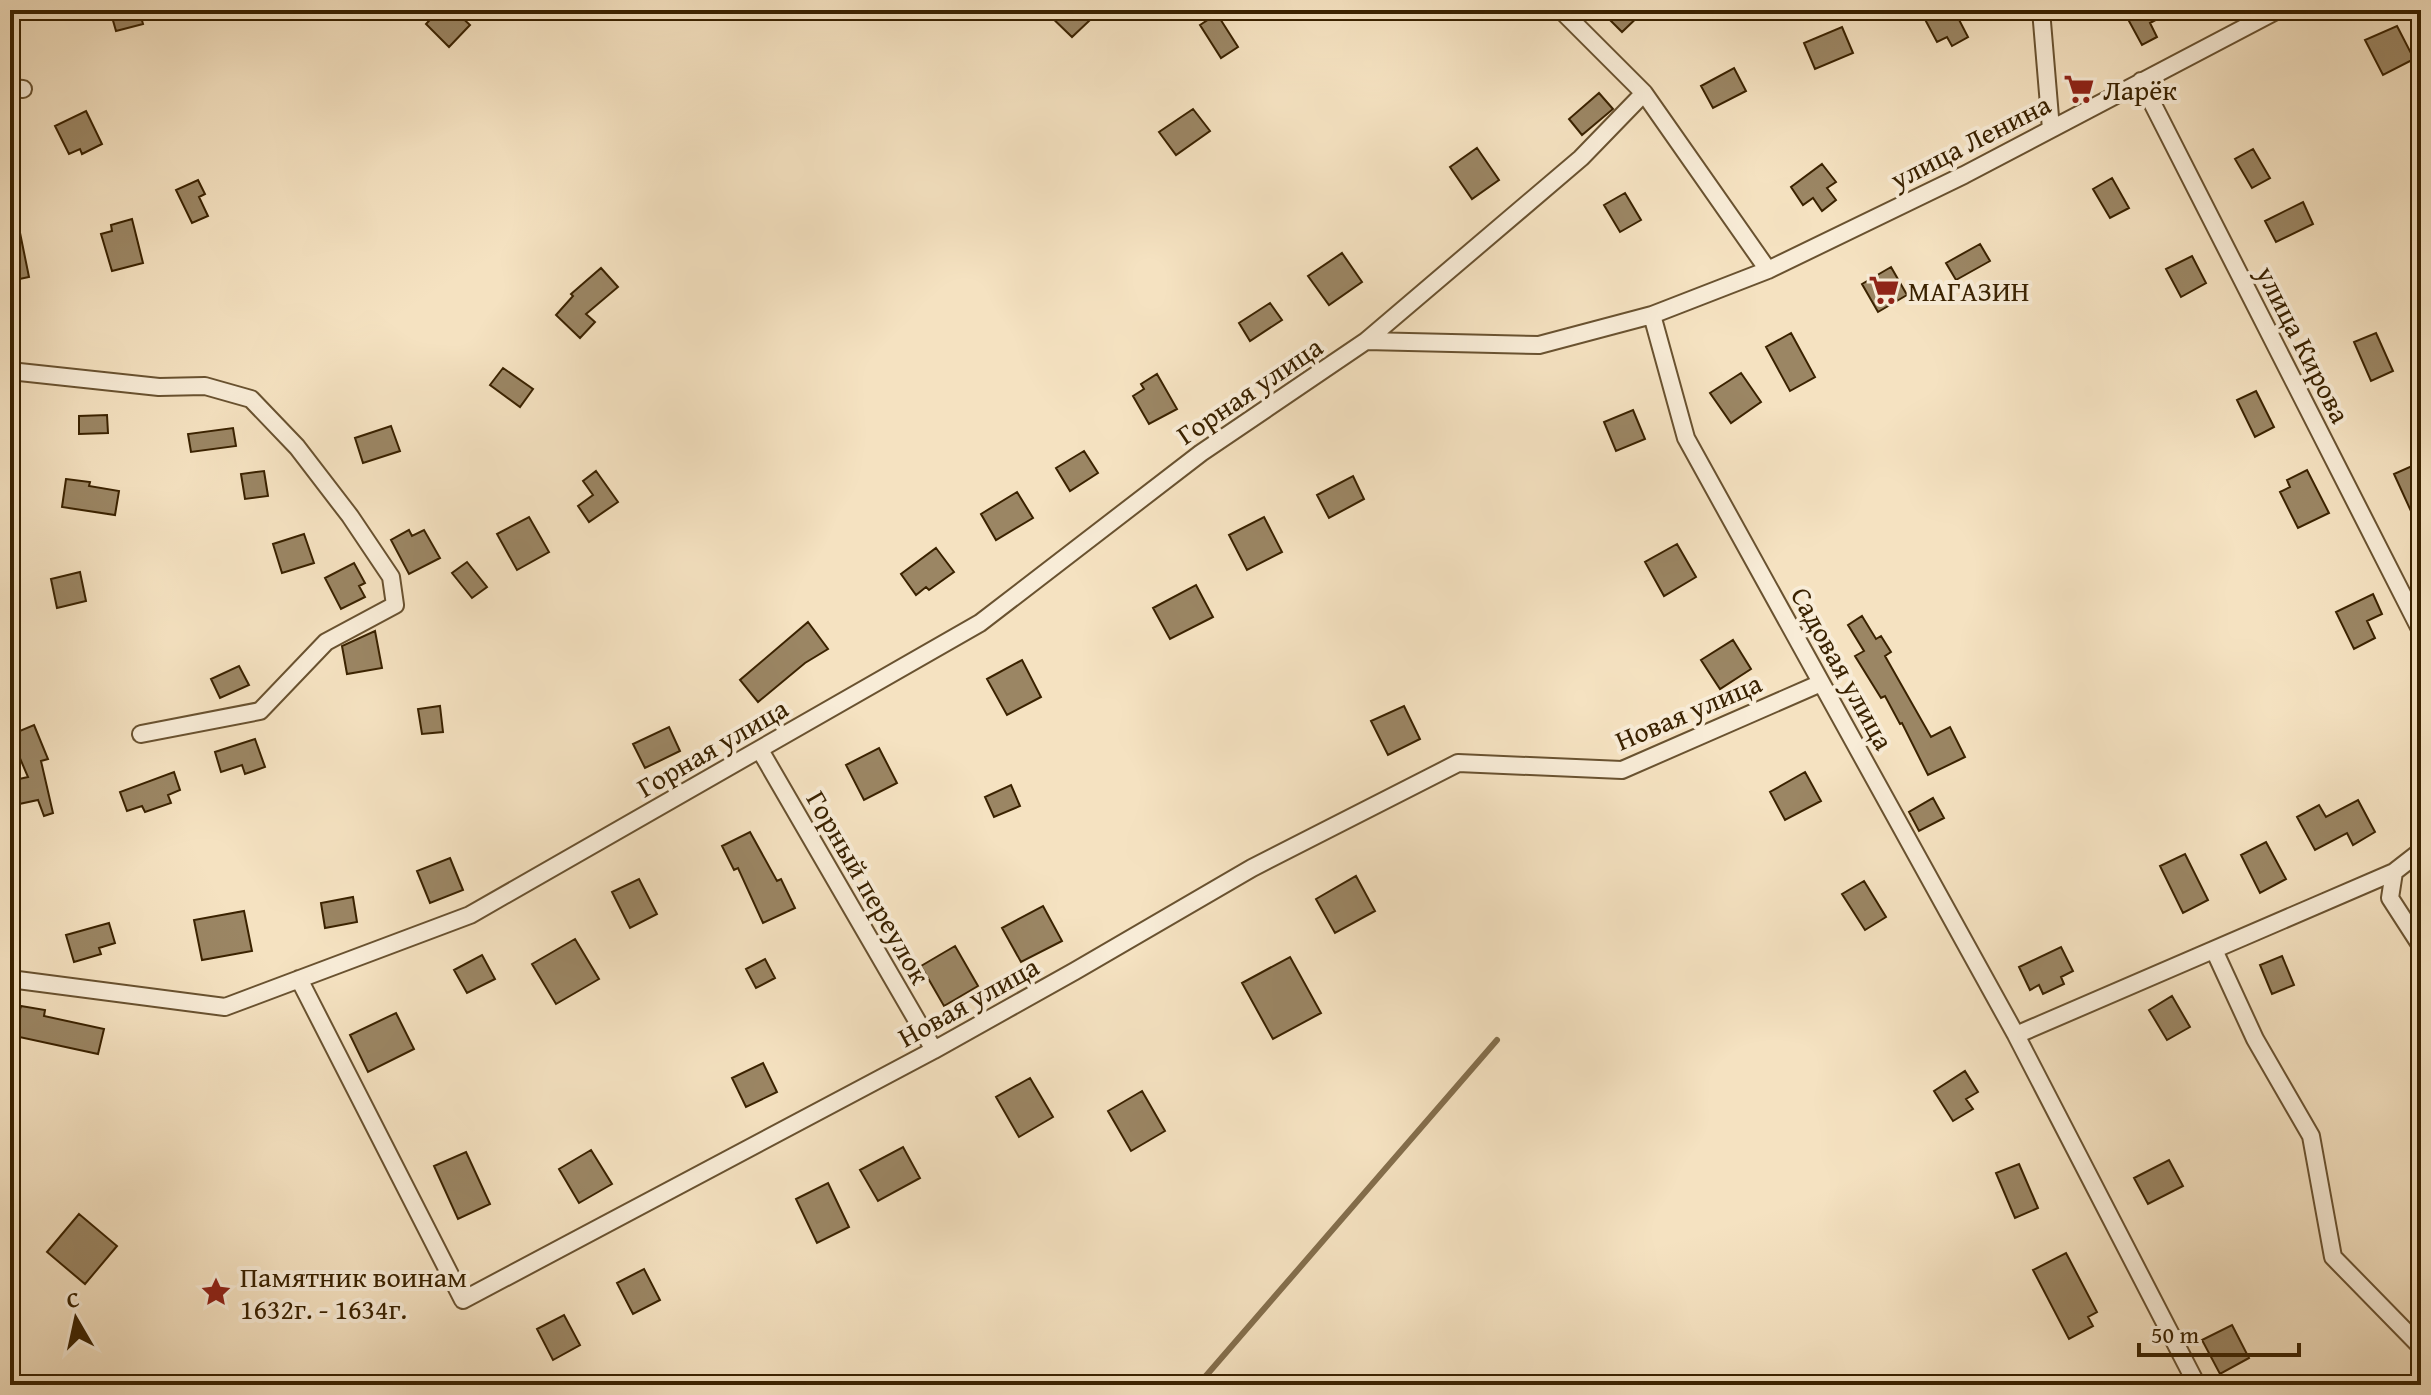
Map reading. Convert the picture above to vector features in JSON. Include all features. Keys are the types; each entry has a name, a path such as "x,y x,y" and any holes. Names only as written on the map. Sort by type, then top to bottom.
{"street":[{"path":"1561,10 1644,93 1768,270"},
{"path":"2041,10 2051,129"},
{"name":"улица Ленина","path":"1366,341 1539,345 1652,315 1768,270 2051,129 2278,10"},
{"name":"улица Кирова","path":"2141,81 2421,631"},
{"name":"Горная улица","path":"10,979 225,1007 470,915 980,623 1201,453 1366,341 1581,158 1644,93"},
{"name":"Садовая улица","path":"1652,315 1686,438 2016,1035 2197,1385"},
{"path":"10,371 159,387 205,386 251,399 297,447 391,577 395,605 326,642 260,711 141,734"},
{"name":"Новая улица","path":"299,979 463,1300 934,1050 1252,868 1458,763 1622,770 1821,683"},
{"name":"Горный переулок","path":"760,750 934,1050"},
{"path":"2016,1035 2394,872 2421,851"},
{"path":"2390,898 2394,872"},
{"path":"2363,886 2390,898 2421,946"},
{"path":"2214,950 2255,1039 2311,1136 2333,1257 2421,1347"}],"building":[{"path":"110,10 139,10 143,24 116,31"},
{"path":"439,10 454,10 470,25 449,47 426,24"},
{"path":"1044,10 1078,10 1089,21 1072,37"},
{"path":"1600,10 1645,10 1622,32"},
{"path":"1920,10 1954,10 1968,37 1952,46 1947,37 1937,42"},
{"path":"2123,10 2174,10 2150,23 2157,37 2142,45"},
{"path":"1217,14 1238,47 1221,58 1200,25"},
{"path":"2397,26 2414,59 2383,75 2365,40"},
{"path":"1842,27 1853,53 1815,69 1804,43"},
{"path":"1734,68 1746,91 1713,108 1701,86"},
{"path":"1599,93 1613,109 1582,135 1569,119"},
{"path":"1193,109 1210,131 1176,155 1159,132"},
{"path":"86,111 102,144 82,154 80,149 69,154 55,126"},
{"path":"1477,148 1499,180 1472,199 1450,167"},
{"path":"2253,149 2270,178 2252,188 2235,159"},
{"path":"1822,164 1836,182 1827,188 1836,200 1822,211 1813,198 1803,205 1791,187"},
{"path":"2112,178 2129,208 2110,218 2093,189"},
{"path":"198,180 205,194 199,197 208,216 192,223 176,190"},
{"path":"1625,193 1641,220 1620,232 1604,205"},
{"path":"2303,202 2313,224 2276,242 2265,221"},
{"path":"132,219 143,263 112,271 101,234 112,231 111,225"},
{"path":"18,223 29,277 10,281 10,224"},
{"path":"1980,244 1990,261 1956,280 1946,263"},
{"path":"1342,253 1362,282 1329,305 1308,276"},
{"path":"2192,256 2206,283 2181,297 2166,269"},
{"name":"МАГАЗИН","path":"1891,267 1907,295 1878,312 1862,284"},
{"path":"601,268 618,287 586,314 595,322 580,338 556,315 573,296 571,294"},
{"path":"1270,303 1282,320 1250,341 1239,323"},
{"path":"1791,333 1815,377 1790,391 1766,347"},
{"path":"2376,333 2393,371 2371,381 2354,342"},
{"path":"503,368 533,389 520,407 490,385"},
{"path":"1741,373 1761,402 1731,423 1710,393"},
{"path":"1157,374 1177,409 1149,424 1133,396 1144,389 1141,384"},
{"path":"2256,391 2274,427 2255,437 2237,400"},
{"path":"1633,410 1645,439 1616,451 1604,422"},
{"path":"107,415 108,433 79,434 79,416"},
{"path":"391,426 400,451 363,463 355,438"},
{"path":"233,428 236,446 191,452 188,434"},
{"path":"1084,451 1098,473 1070,491 1056,468"},
{"path":"2421,462 2421,533 2394,474"},
{"path":"2307,470 2329,513 2298,528 2280,492 2290,487 2287,480"},
{"path":"264,471 268,496 245,499 241,474"},
{"path":"596,471 618,502 589,522 578,506 593,495 583,481"},
{"path":"1353,476 1364,499 1329,518 1317,495"},
{"path":"66,479 119,491 115,515 62,507"},
{"path":"1017,492 1033,518 996,540 981,514"},
{"path":"529,517 549,552 517,570 497,534"},
{"path":"1264,517 1282,552 1247,570 1229,535"},
{"path":"409,530 412,536 424,530 440,558 409,574 391,540"},
{"path":"304,534 314,563 282,573 273,544"},
{"path":"1677,544 1696,577 1664,596 1645,562"},
{"path":"936,548 954,572 929,590 926,587 916,595 901,574"},
{"path":"467,562 487,587 472,598 452,573"},
{"path":"354,563 365,583 359,586 365,597 341,609 325,578"},
{"path":"80,572 86,601 57,608 51,579"},
{"path":"1196,585 1213,617 1170,639 1153,608"},
{"path":"2373,594 2382,614 2367,621 2375,638 2354,649 2336,612"},
{"path":"1862,616 1876,639 1881,636 1891,652 1885,656 1931,737 1950,727 1965,757 1928,775 1902,723 1885,696 1881,698 1855,656 1864,651 1848,625"},
{"path":"808,622 828,649 805,663 758,702 740,680"},
{"path":"375,631 382,668 347,674 342,646"},
{"path":"1733,640 1751,669 1720,689 1701,660"},
{"path":"1022,660 1041,697 1007,715 987,679"},
{"path":"239,666 249,685 220,698 211,679"},
{"path":"440,706 443,732 422,734 418,709"},
{"path":"1404,706 1420,739 1388,755 1371,721"},
{"path":"34,725 48,759 41,761 53,813 44,816 38,800 10,806 10,781 28,777 10,735"},
{"path":"669,727 680,751 645,768 633,744"},
{"path":"255,739 265,767 245,774 242,765 221,772 215,752"},
{"path":"879,748 897,783 864,800 846,765"},
{"path":"174,772 180,790 168,795 171,803 145,812 142,806 127,811 120,792"},
{"path":"1805,772 1821,801 1785,820 1770,792"},
{"path":"1011,785 1020,806 994,817 985,797"},
{"path":"1933,798 1944,818 1919,831 1909,812"},
{"path":"2358,800 2375,832 2353,845 2347,833 2315,850 2297,817 2319,805 2326,817"},
{"path":"750,832 777,881 781,879 795,908 763,923 738,868 734,870 722,846"},
{"path":"2266,842 2286,879 2260,893 2241,855"},
{"path":"2185,854 2208,900 2183,913 2160,866"},
{"path":"450,858 463,890 430,903 417,871"},
{"path":"1356,876 1375,911 1335,933 1316,899"},
{"path":"639,879 657,914 630,928 612,892"},
{"path":"1864,881 1886,917 1865,930 1842,894"},
{"path":"353,897 357,922 325,928 321,903"},
{"path":"1043,906 1062,941 1021,962 1002,928"},
{"path":"244,911 252,951 202,960 194,920"},
{"path":"109,923 115,943 99,948 101,954 74,962 66,935"},
{"path":"575,939 599,979 556,1004 532,964"},
{"path":"955,946 978,986 944,1006 921,966"},
{"path":"2061,947 2073,971 2061,977 2064,984 2043,994 2039,985 2030,990 2019,967"},
{"path":"482,955 495,979 467,993 454,970"},
{"path":"2282,956 2294,985 2272,994 2260,965"},
{"path":"1290,957 1321,1013 1273,1039 1242,983"},
{"path":"765,959 775,978 756,988 746,969"},
{"path":"2172,996 2190,1027 2167,1040 2149,1010"},
{"path":"21,1006 45,1010 44,1016 104,1029 98,1054 10,1035 10,1012 19,1013"},
{"path":"396,1013 414,1049 368,1072 350,1035"},
{"path":"763,1063 777,1092 746,1107 732,1078"},
{"path":"1965,1071 1978,1092 1966,1099 1973,1109 1953,1121 1934,1091"},
{"path":"1030,1078 1053,1117 1019,1137 996,1097"},
{"path":"1142,1091 1165,1131 1131,1151 1108,1111"},
{"path":"903,1147 920,1178 878,1201 860,1170"},
{"path":"591,1150 612,1184 579,1203 559,1169"},
{"path":"466,1152 490,1204 458,1219 434,1166"},
{"path":"2169,1160 2183,1186 2148,1204 2134,1178"},
{"path":"2019,1164 2038,1208 2015,1218 1996,1173"},
{"path":"828,1183 849,1227 817,1243 796,1199"},
{"path":"79,1214 117,1246 85,1284 47,1252"},
{"path":"2066,1253 2097,1312 2088,1317 2093,1326 2069,1339 2033,1270"},
{"path":"644,1269 660,1300 633,1314 617,1283"},
{"path":"564,1315 580,1345 553,1360 537,1329"},
{"path":"2232,1325 2249,1358 2220,1374 2202,1340"}],"waterway":[{"path":"1198,1385 1497,1040"}],"place":[{"name":"Ларёк","path":"2079,89"},
{"name":"МАГАЗИН","path":"1884,290"},
{"name":"Памятник воинам 1632г. - 1634г.","path":"216,1292"}]}
